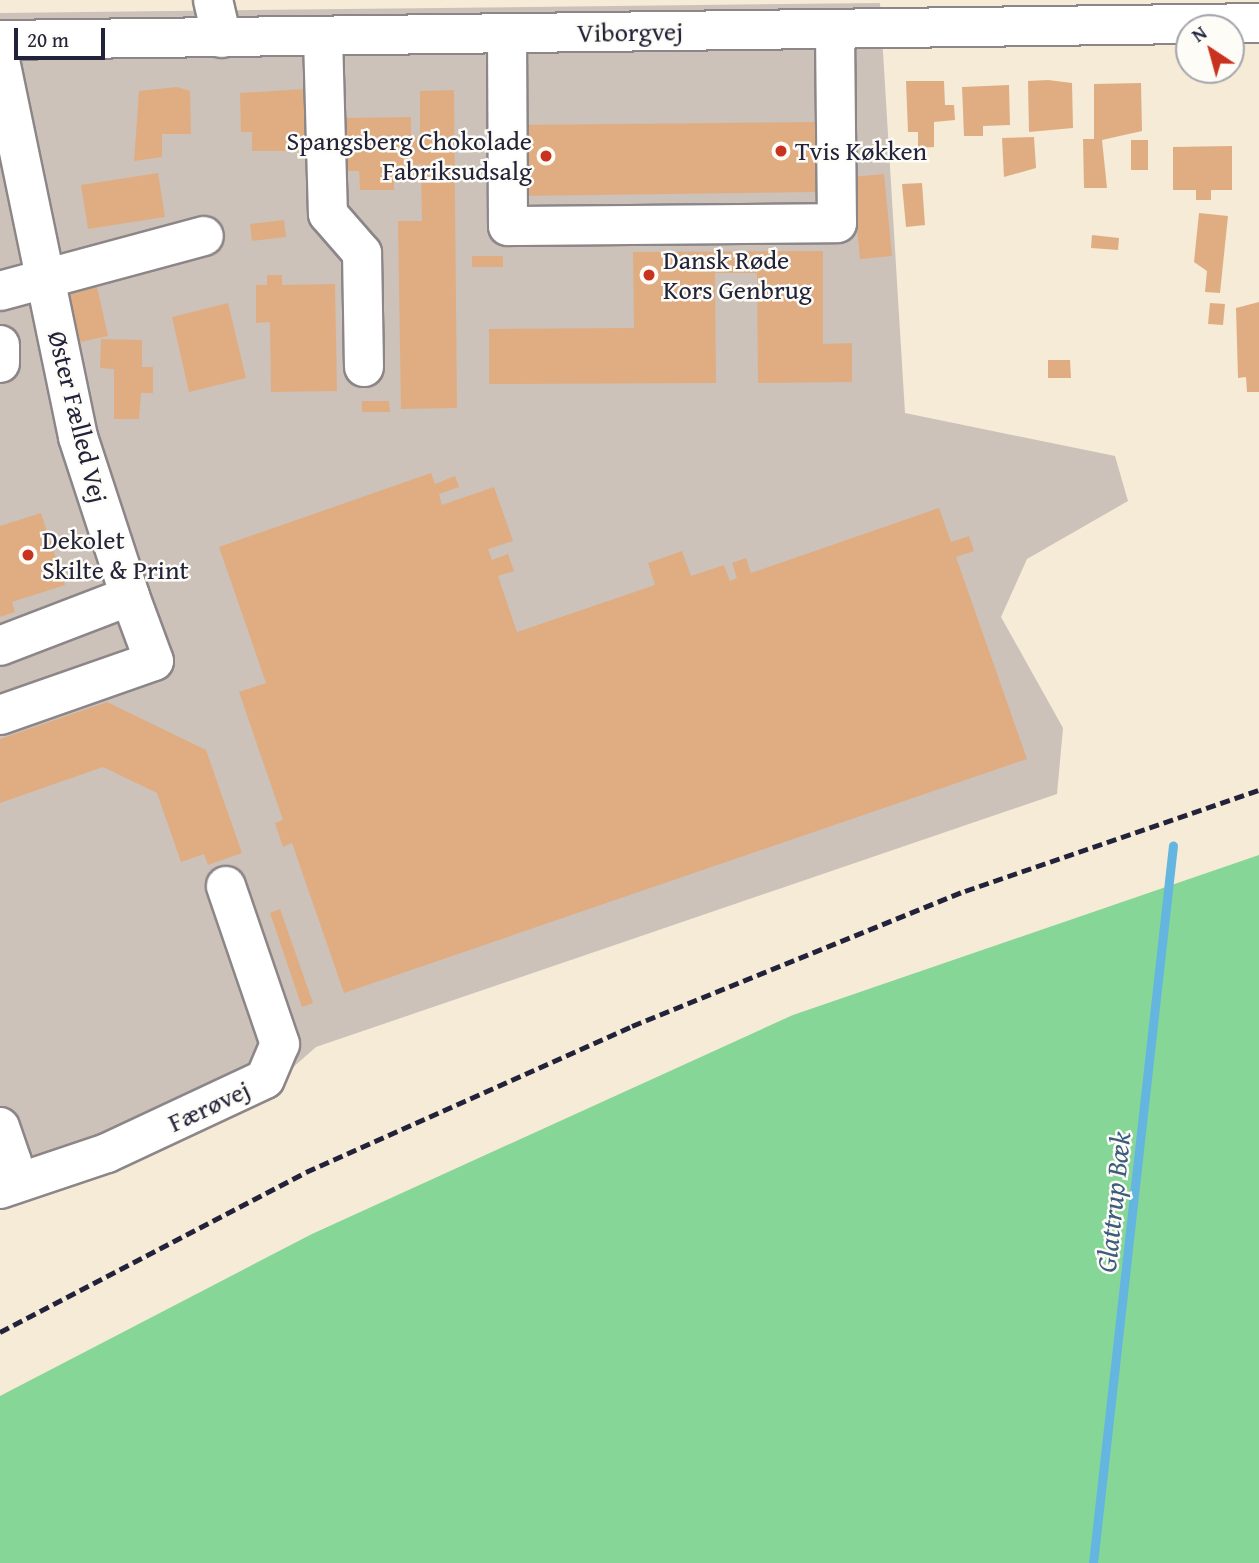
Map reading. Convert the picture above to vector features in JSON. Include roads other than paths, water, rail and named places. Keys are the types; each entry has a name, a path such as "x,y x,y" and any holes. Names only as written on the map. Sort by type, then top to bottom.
{"street":[{"path":"214,0 222,38"},
{"name":"Viborgvej","path":"0,40 506,34 724,15 835,30 1259,23"},
{"path":"506,34 508,226 836,223 835,30"},
{"path":"323,37 328,214 362,253 364,367"},
{"name":"Øster Fælled Vej","path":"0,60 78,437 154,661 0,715"},
{"path":"0,291 44,276 204,236"},
{"path":"0,345 0,363"},
{"path":"0,646 130,596"},
{"name":"Færøvej","path":"0,1189 107,1153 265,1079 280,1044 226,886"},
{"path":"0,1128 12,1162 0,1166"}],"waterway":[{"name":"Glattrup Bæk","path":"1093,1563 1173,845"}],"railway":[{"path":"0,1332 306,1172 632,1026 965,891 1259,790"}],"place":[{"name":"Tvis Køkken","path":"781,151"},
{"name":"Spangsberg Chokolade Fabriksudsalg","path":"546,156"},
{"name":"Dansk Røde Kors Genbrug","path":"649,275"},
{"name":"Dekolet Skilte & Print","path":"28,555"}]}
